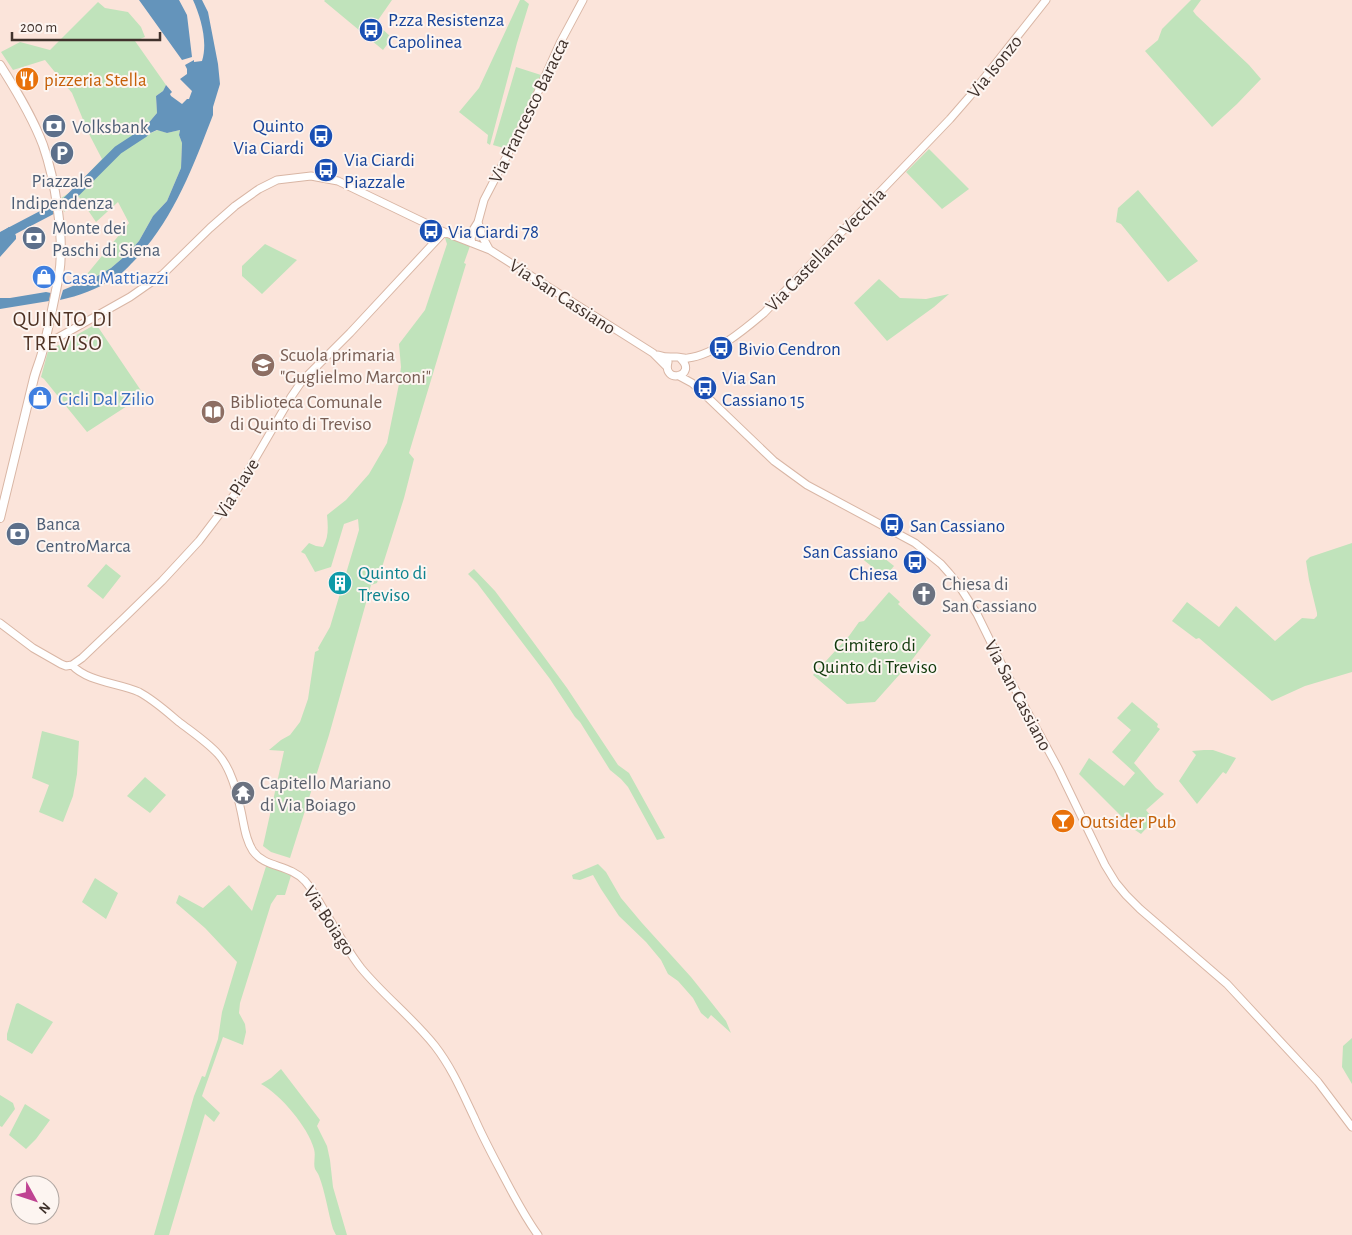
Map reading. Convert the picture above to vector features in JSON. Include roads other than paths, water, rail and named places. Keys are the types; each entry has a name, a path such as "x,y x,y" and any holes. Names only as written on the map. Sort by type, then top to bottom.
{"main road":[{"name":"Via Francesco Baracca","path":"472,243 477,231 484,200 525,121 560,43 583,0"},
{"name":"Via Isonzo","path":"940,130 970,96 1046,0"},
{"path":"0,65 20,97 39,136 47,158 58,214 60,262 53,304 0,518"},
{"name":"Via Castellana Vecchia","path":"686,368 690,362 734,336 764,313 940,130"},
{"name":"Via San Cassiano","path":"41,348 130,297 163,274 235,206 265,186 277,180 296,177 320,177 338,181 444,232 490,250 653,353 667,367"},
{"name":"Via Francesco Baracca","path":"477,231 490,250"},
{"path":"459,238 477,231"},
{"name":"Via Piave","path":"72,666 183,560 234,495 302,381 350,333 444,232"},
{"name":"Via San Cassiano","path":"653,353 672,358"},
{"name":"Via Castellana Vecchia","path":"681,359 699,356"},
{"path":"676,357 681,359 685,362 686,368 684,373 679,376 669,374 668,362 676,357"},
{"name":"Via San Cassiano","path":"686,368 688,375 697,387 786,471 807,485 915,543 950,573 977,614 1003,667 1058,768 1105,865 1116,882 1140,909 1227,984 1326,1092 1352,1127"},
{"name":"Via San Cassiano","path":"679,376 697,387"},
{"name":"Via Boiago","path":"0,623 33,648 61,664 72,666 77,671 143,694 218,755 227,768 233,784 241,809 247,840 254,853 262,860 294,872 303,879 313,891 360,966 375,985 434,1045 449,1065 491,1152 527,1220 538,1235"}],"water":[{"path":"139,0 179,0 187,15 192,57 182,60"},
{"path":"193,0 202,0 208,12 220,84 213,107 213,115 181,193 160,229 126,269 94,289 60,300 63,290 85,279 87,282 111,268 125,256 139,241 153,216 167,201 181,168 182,143 179,135 180,130 167,133 157,130 135,141 133,139 136,133 146,126 157,113 156,96 163,91 166,85 172,92 171,96 182,104 189,99 192,91 180,79 187,74 185,65 194,60 194,62 202,61 204,54 201,22"},
{"path":"9,227 13,229 16,239 0,257 0,233"},
{"path":"51,293 49,301 0,309 0,298"}],"waterway":[{"path":"0,237 65,203 118,150 144,133"}],"place":[{"name":"P.zza Resistenza Capolinea","path":"371,30"},
{"name":"pizzeria Stella","path":"27,79"},
{"name":"Volksbank","path":"54,126"},
{"name":"Quinto Via Ciardi","path":"321,136"},
{"name":"Piazzale Indipendenza","path":"62,153"},
{"name":"Via Ciardi Piazzale","path":"326,170"},
{"name":"Via Ciardi 78","path":"431,231"},
{"name":"Monte dei Paschi di Siena","path":"34,238"},
{"name":"Casa Mattiazzi","path":"44,277"},
{"name":"Bivio Cendron","path":"721,348"},
{"name":"Scuola primaria \"Guglielmo Marconi\"","path":"263,365"},
{"name":"Via San Cassiano 15","path":"705,388"},
{"name":"Cicli Dal Zilio","path":"40,398"},
{"name":"Biblioteca Comunale di Quinto di Treviso","path":"213,412"},
{"name":"San Cassiano","path":"892,525"},
{"name":"Banca CentroMarca","path":"18,534"},
{"name":"San Cassiano Chiesa","path":"915,562"},
{"name":"Quinto di Treviso","path":"340,583"},
{"name":"Chiesa di San Cassiano","path":"924,594"},
{"name":"Capitello Mariano di Via Boiago","path":"243,793"},
{"name":"Outsider Pub","path":"1063,821"}],"district":[{"name":"QUINTO DI TREVISO","path":"63,331"}],"park label":[{"name":"Cimitero di Quinto di Treviso","path":"875,655"}]}
